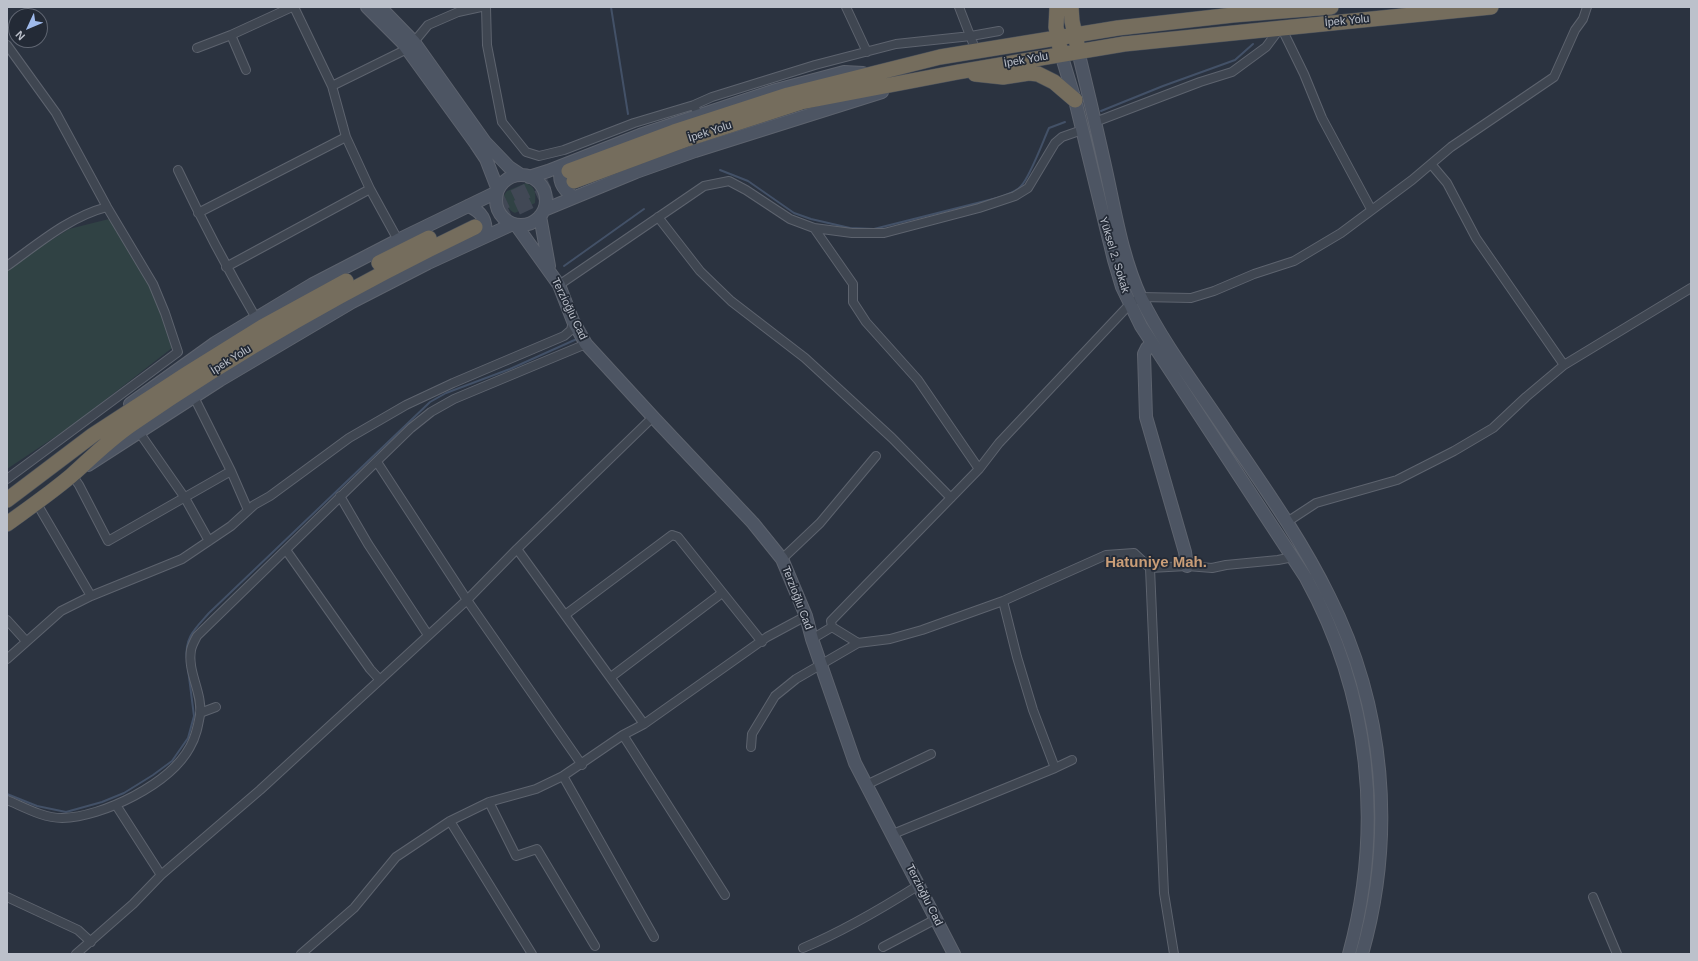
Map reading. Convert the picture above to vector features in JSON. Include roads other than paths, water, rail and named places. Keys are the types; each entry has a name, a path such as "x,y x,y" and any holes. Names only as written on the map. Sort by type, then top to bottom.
{"highway":[{"path":"1057,7 1056,27 1061,54"},
{"path":"1071,7 1074,36 1078,51"},
{"name":"İpek Yolu","path":"568,173 674,132 780,98 940,57 1118,28 1236,11 1331,7"},
{"name":"İpek Yolu","path":"568,173 687,139 801,102 958,72 1124,44 1281,27 1492,7"},
{"path":"958,72 1003,77 1029,73 1038,74 1054,82 1075,100"},
{"name":"İpek Yolu","path":"7,500 94,435 191,371 262,327 404,250 475,221"},
{"name":"İpek Yolu","path":"7,524 72,475 102,446 132,424 242,353 312,311 475,221"}],"street":[{"path":"197,48 231,35 293,7 332,86 346,136 370,189 398,240"},
{"path":"367,7 411,46 486,159 498,191 497,208 501,214 515,224"},
{"path":"380,7 485,142 509,167 536,180 543,190 546,202 542,213"},
{"path":"332,86 411,46 428,25 458,12 481,7"},
{"path":"486,7 487,45 502,122 526,152 539,156 564,150 634,123 696,110 844,72 876,73"},
{"path":"846,7 867,52"},
{"path":"959,7 976,51"},
{"path":"858,643 832,627 831,621 979,469 999,443 1130,304 1141,297 1191,298 1214,291 1254,274 1294,261 1341,233 1451,147 1554,77 1587,7"},
{"path":"1095,122 1200,82 1232,72 1266,47 1281,27 1304,74 1322,118 1372,209"},
{"path":"231,471 108,542 79,485 72,475 106,455 139,432 300,331 352,302 475,221 508,179 525,176 568,173 640,136 696,110 712,97 815,65 896,44 971,36 999,31"},
{"path":"231,35 246,70"},
{"path":"7,45 56,113 107,207 153,284 165,313 178,352 7,479"},
{"name":"Yüksel 2. Sokak","path":"1078,51 1126,258 1141,297 1162,335 1287,522 1316,571 1344,627 1358,667 1374,729 1382,797 1382,833 1374,901 1362,954"},
{"name":"Yüksel 2. Sokak","path":"1061,54 1075,100 1114,260 1130,304 1141,326 1293,557 1318,600 1332,632 1354,697 1366,759 1368,798 1367,865 1362,900 1349,954"},
{"path":"94,435 136,398 182,365 313,284 398,240 475,221 529,224 542,213 573,197 636,172 695,151 822,112 918,80"},
{"path":"559,285 704,186 729,181 790,218 814,228 852,234 884,233 979,208 1015,196 1028,188 1055,143 1062,137 1082,130"},
{"path":"198,213 346,136"},
{"path":"1431,164 1447,184 1476,238 1564,365"},
{"path":"178,170 226,267 256,318"},
{"path":"568,173 559,172 560,183 573,197"},
{"path":"226,267 370,189"},
{"path":"7,266 68,222 90,211 107,207"},
{"name":"Terzioğlu Cad","path":"542,213 546,255 551,271"},
{"path":"658,217 700,271 732,301 805,358 892,438 951,498"},
{"name":"Terzioğlu Cad","path":"515,224 551,271 559,285 573,321 586,344 753,523 782,559 806,616 812,639 856,763 954,954"},
{"path":"814,228 853,284 853,302 866,322 918,380 979,469"},
{"path":"1287,522 1316,503 1397,480 1454,451 1493,428 1526,397 1564,365 1691,288"},
{"path":"7,659 61,611 91,596 182,559 231,526 248,510 270,496 349,438 406,405 564,336 571,330 573,321"},
{"path":"1152,343 1144,354 1146,417 1186,552 1187,566"},
{"path":"7,800 38,813 61,818 116,805 145,789 171,772 190,748 196,732 200,713 199,696 192,669 191,649 198,636 340,496 411,428 431,412 454,399 586,344"},
{"path":"194,397 231,471 248,510"},
{"path":"76,954 133,904 161,875 260,790 467,600 517,549 653,417"},
{"path":"139,432 185,498 209,541"},
{"path":"782,559 820,523 876,456"},
{"path":"377,462 467,600 582,765"},
{"path":"340,496 368,544 428,635"},
{"path":"36,502 91,596"},
{"path":"565,615 672,535 678,537 762,642"},
{"path":"517,549 644,724"},
{"path":"286,550 370,669 380,680"},
{"path":"751,747 752,734 775,696 796,679 858,643 896,637 1003,601 1106,555 1134,553 1150,568 1164,893 1174,954"},
{"path":"1150,568 1187,566 1212,568 1293,557"},
{"path":"611,677 722,593"},
{"path":"1003,601 1017,657 1033,710 1055,768"},
{"path":"301,954 354,908 396,857 450,821 489,802 536,789 582,765 623,735 644,724 762,642 806,616"},
{"path":"7,620 26,641"},
{"path":"812,639 832,627"},
{"path":"200,713 216,707"},
{"path":"623,735 725,896"},
{"path":"866,785 931,754"},
{"path":"893,834 1072,760"},
{"path":"563,776 654,937"},
{"path":"489,802 516,856 537,849 595,946"},
{"path":"116,805 161,875"},
{"path":"450,821 532,954"},
{"path":"803,948 834,935 878,911 919,885"},
{"path":"7,897 78,930 91,942"},
{"path":"1593,897 1617,954"},
{"path":"883,947 936,919"}],"waterway":[{"path":"611,7 628,114"},
{"path":"1101,111 1163,86 1235,60 1253,44"},
{"path":"720,170 748,181 794,213 811,219 850,228 874,229 1001,197 1015,191 1025,181 1049,128 1065,122"},
{"path":"564,266 644,209"},
{"path":"187,659 187,645 189,639 192,633 209,613 430,402 446,393 510,369 579,338"},
{"path":"7,794 37,806 66,812 102,802 124,793 153,775 172,761 188,738 194,716 188,669"}],"tunnel":[{"path":"493,207 569,171"},
{"path":"475,227 574,181"}],"district":[{"name":"Hatuniye Mah.","path":"1156,563"}]}
